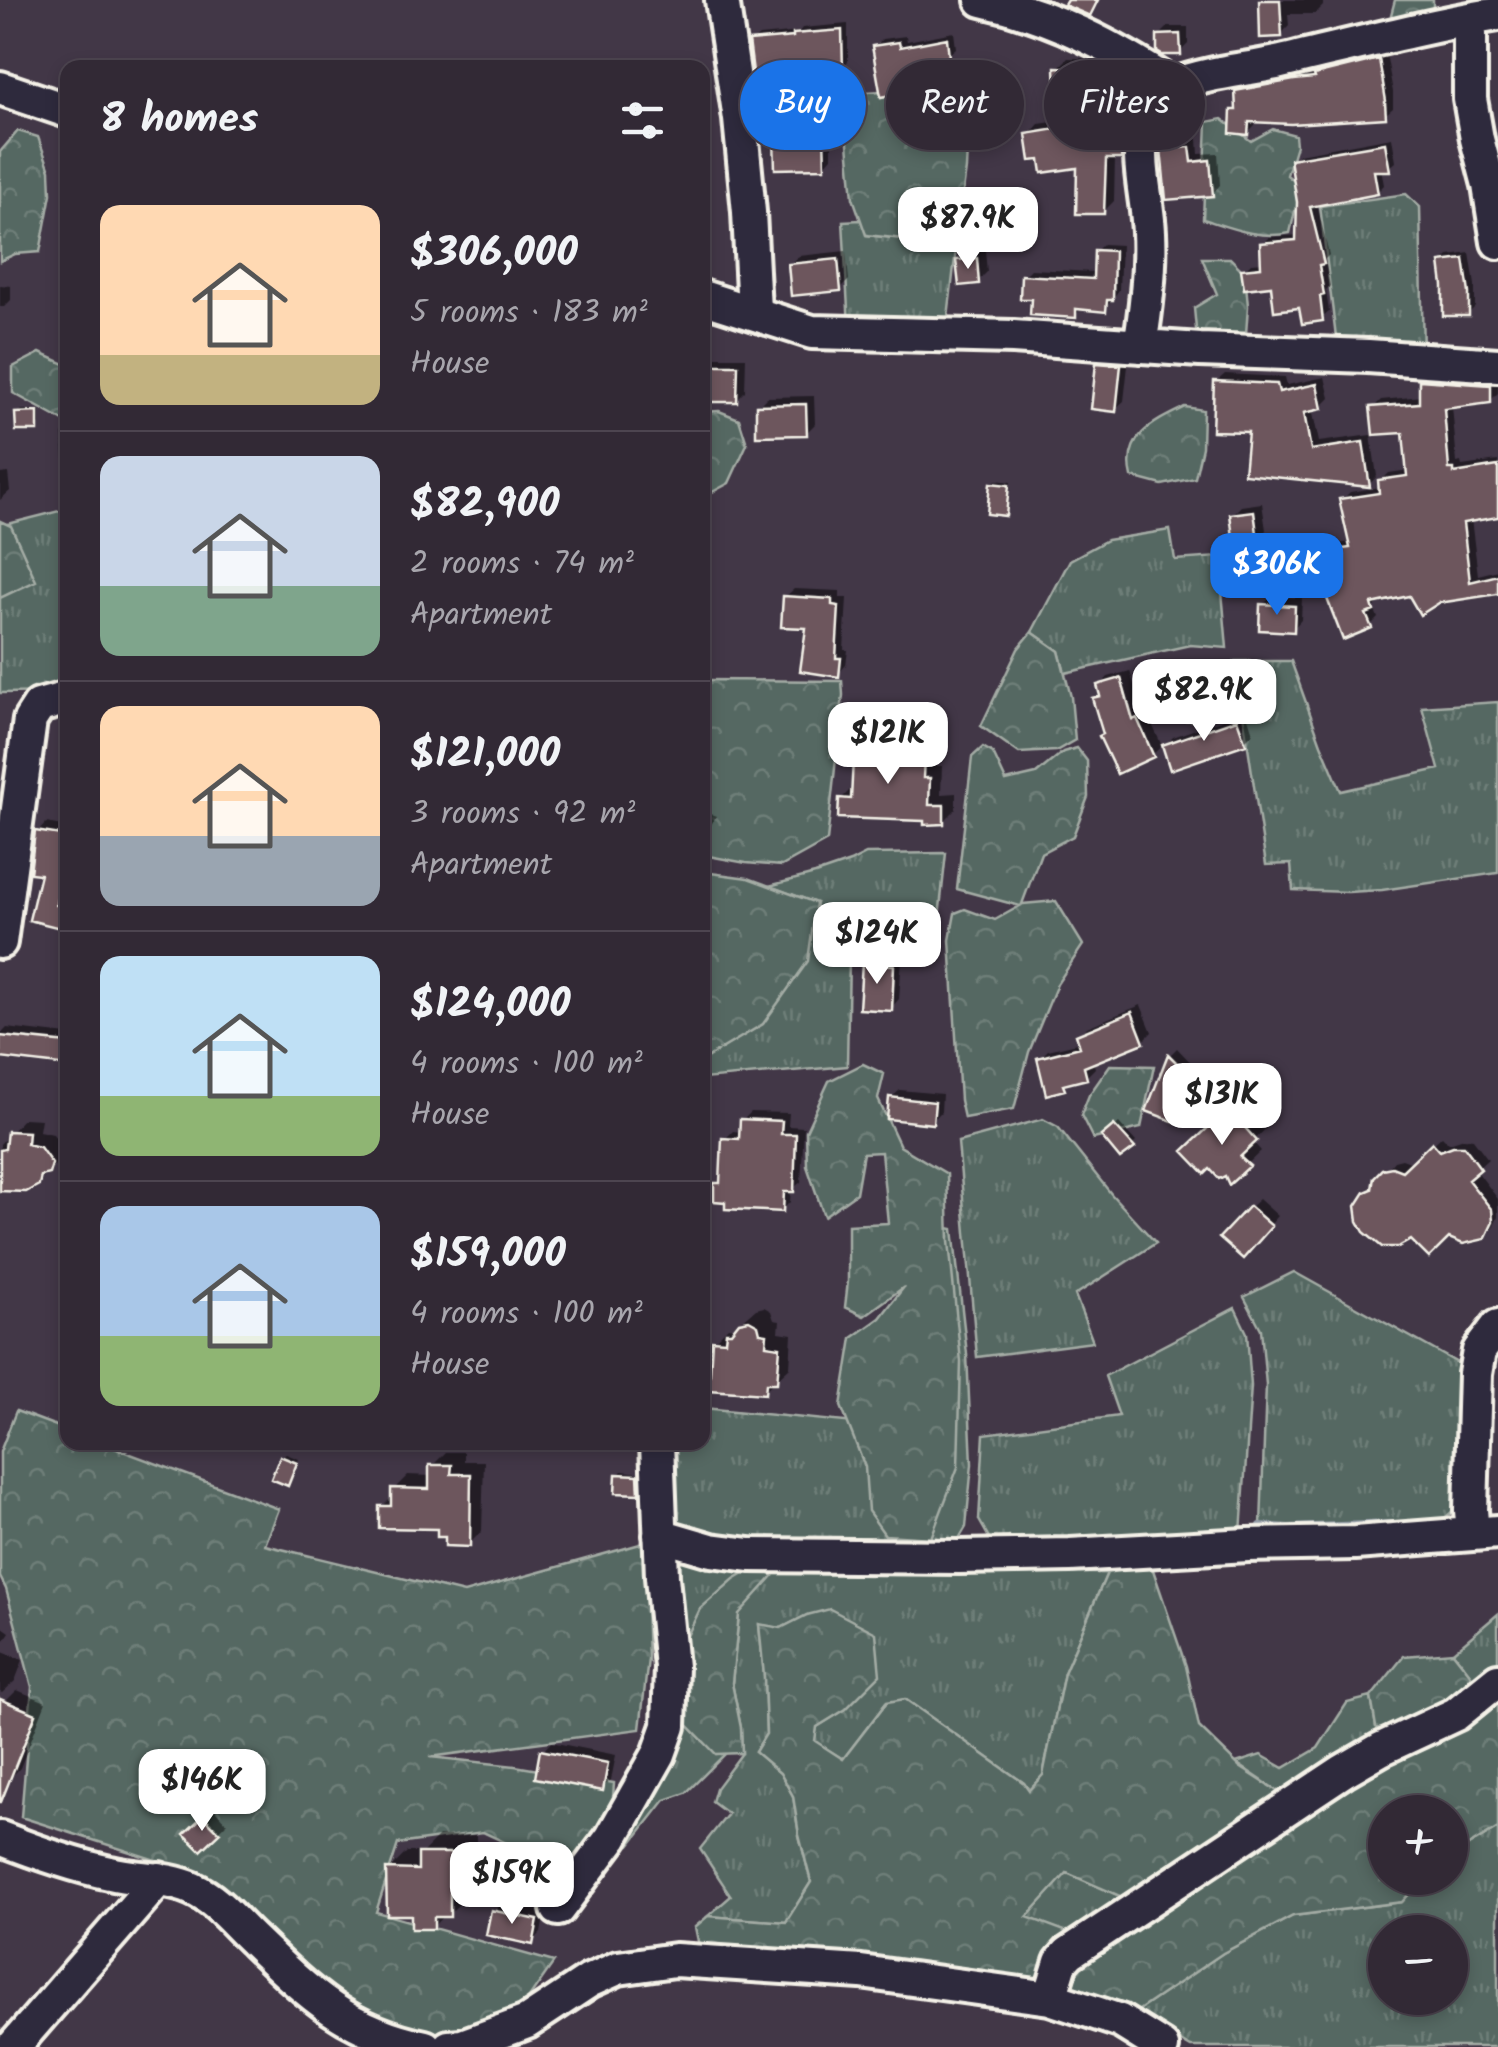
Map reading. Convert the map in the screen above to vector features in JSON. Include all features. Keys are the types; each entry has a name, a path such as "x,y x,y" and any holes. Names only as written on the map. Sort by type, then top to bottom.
{"street":[{"path":"722,0 740,119 754,311"},
{"path":"982,0 1063,24 1134,60"},
{"path":"1205,79 1484,17 1470,99 1498,242"},
{"path":"0,88 60,108"},
{"path":"1140,346 1149,232 1141,150"},
{"path":"710,298 812,332 1013,337 1498,365"},
{"path":"0,942 30,720 39,706 60,700"},
{"path":"660,1535 711,1550 750,1555 959,1557 1355,1543 1486,1533 1471,1510 1474,1374 1479,1351 1498,1326"},
{"path":"558,1909 612,1837 658,1754 669,1726 671,1667 662,1577 658,1450"},
{"path":"1050,1998 1061,1962 1069,1953 1343,1771 1456,1714 1498,1680"},
{"path":"0,1838 50,1858 192,1888 216,1902 318,2000 353,2023 394,2041 425,2047"},
{"path":"13,2047 160,1879"},
{"path":"449,2047 462,2047 527,2022 590,1981 618,1968 675,1960 861,1972 1050,1998 1120,2021 1162,2047"}],"green space":[{"path":"1395,0 1433,0 1433,7 1402,22 1391,15"},
{"path":"886,91 886,150 967,150 961,207 904,239 866,235 853,198 849,150 866,150 867,92"},
{"path":"1222,119 1251,141 1273,129 1295,135 1287,175 1314,198 1314,207 1295,211 1290,233 1257,234 1203,219 1207,122"},
{"path":"18,131 38,137 50,170 51,194 40,252 15,254 0,261 0,152"},
{"path":"1406,194 1420,207 1423,353 1337,346 1320,206"},
{"path":"961,207 947,326 849,327 843,221 861,220 867,235 904,239"},
{"path":"1202,258 1230,258 1245,273 1246,334 1207,345 1196,329 1194,308 1217,294"},
{"path":"40,353 60,362 60,419 13,393 13,367"},
{"path":"1185,407 1203,410 1202,447 1195,478 1162,485 1132,477 1130,463 1136,441 1162,418"},
{"path":"710,412 739,419 747,444 729,483 710,493"},
{"path":"60,511 60,692 0,693 0,526"},
{"path":"0,521 11,526 36,581 0,598"},
{"path":"1170,530 1175,560 1219,557 1227,648 1190,645 1065,673 1059,651 1032,632 1070,560 1107,540"},
{"path":"1032,632 1059,651 1071,697 1075,740 1056,751 1019,753 981,726 1018,649"},
{"path":"1235,661 1291,661 1341,791 1439,769 1422,707 1498,702 1498,873 1382,890 1293,890 1291,864 1266,865"},
{"path":"1178,665 1200,665 1214,675 1220,704 1203,721 1179,720 1174,694"},
{"path":"710,680 842,681 827,841 782,866 710,856"},
{"path":"983,747 993,753 1006,781 1036,774 1063,752 1077,748 1087,761 1088,797 1073,836 1041,853 1022,904 1056,901 1083,945 1057,984 1029,1052 1014,1109 964,1118 950,940 955,913 965,909 995,920 1020,906 957,889 972,757"},
{"path":"946,853 935,955 849,957 847,1066 710,1078 710,1055 763,1024 816,903 769,886 815,874 866,854"},
{"path":"710,873 748,878 816,903 808,961 763,1024 710,1056"},
{"path":"863,1064 884,1074 878,1099 900,1146 947,1174 961,1362 958,1467 931,1538 885,1535 868,1511 865,1467 841,1406 852,1338 880,1318 904,1287 864,1316 845,1307 848,1225 888,1223 881,1152 863,1153 856,1193 824,1216 807,1166 806,1131 829,1081"},
{"path":"1110,1065 1154,1066 1141,1128 1093,1139 1081,1115 1089,1095"},
{"path":"1043,1119 1058,1127 1156,1243 1075,1295 1093,1342 977,1357 958,1142"},
{"path":"948,1228 953,1229 967,1354 972,1464 966,1527 953,1549 746,1548 669,1527 667,1450 710,1450 710,1409 865,1424"},
{"path":"1294,1272 1461,1365 1461,1474 1454,1510 1430,1531 1261,1526 1266,1385 1261,1329 1244,1297"},
{"path":"1235,1308 1247,1333 1251,1386 1241,1533 996,1550 979,1520 984,1434 1119,1416 1105,1376"},
{"path":"16,1411 60,1427 60,1450 120,1450 279,1509 265,1545 464,1593 644,1543 648,1659 640,1729 430,1757 614,1783 613,1798 593,1844 555,1873 483,1832 398,1844 376,1912 554,1962 517,2015 430,2044 355,2019 209,1877 21,1817 32,1687 0,1577 0,1452"},
{"path":"667,1544 784,1572 1107,1573 1064,1673 1043,1775 1028,1791 1024,1783 905,1699 886,1703 843,1759 814,1741 817,1727 846,1709 807,1615 781,1628 759,1625 766,1734 755,1752 780,1773 793,1796 811,1882 786,1922 708,1916 731,1896 700,1849 728,1814 712,1802 716,1788 742,1753 732,1683 739,1614 677,1657"},
{"path":"1151,1564 1186,1666 1199,1727 1240,1767 1288,1798 1138,1904 1067,1873 1027,1917 1081,1937 1045,1991 699,1946 695,1927 708,1916 786,1922 811,1882 793,1796 780,1773 755,1752 766,1734 759,1624 781,1628 830,1609 876,1633 880,1675 846,1709 817,1727 815,1741 843,1759 887,1702 905,1699 1029,1790 1043,1775 1064,1673 1107,1573"},
{"path":"756,1566 773,1576 739,1614 732,1683 742,1753 716,1754 679,1716 677,1657 700,1609 734,1579"},
{"path":"1498,1614 1498,1664 1452,1708 1471,1675 1453,1652"},
{"path":"1453,1652 1471,1675 1452,1708 1388,1733 1376,1727 1371,1697 1404,1656"},
{"path":"1498,1688 1498,1828 1468,1846 1468,1795 1368,1795 1368,1895 1408,1895 1402,1902 1293,1916 1223,1953 1133,2014 1062,1994 1068,1963"},
{"path":"1371,1697 1376,1727 1388,1733 1288,1798 1236,1763 1261,1755 1284,1768 1318,1748 1347,1703"},
{"path":"679,1716 716,1754 726,1753 686,1793 665,1800 630,1845 618,1848"},
{"path":"1498,1828 1498,2047 1191,2047 1133,2014 1223,1953 1293,1916 1402,1902 1408,1895 1468,1895 1468,1846"},
{"path":"1067,1872 1138,1904 1081,1937 1026,1918"}],"building":[{"path":"1067,0 1098,0 1090,16 1064,5"},
{"path":"1259,0 1280,0 1282,37 1260,38"},
{"path":"842,30 843,60 751,60 749,41"},
{"path":"1180,34 1181,55 1157,52 1157,35"},
{"path":"947,38 949,58 886,60 886,96 881,97 872,46 899,42 900,47"},
{"path":"1379,59 1386,118 1291,124 1249,122 1248,135 1230,133 1231,110 1236,110 1235,91 1315,78 1314,75"},
{"path":"1044,131 1044,150 1122,150 1121,159 1106,159 1104,214 1076,214 1077,168 1042,173 1040,160 1030,161 1026,134"},
{"path":"1385,143 1390,171 1374,171 1378,194 1310,207 1324,264 1319,265 1323,321 1302,324 1299,308 1274,311 1271,286 1244,289 1241,269 1261,267 1260,243 1296,240 1297,202 1290,159"},
{"path":"774,150 824,150 825,168 775,169"},
{"path":"1161,150 1190,150 1192,162 1210,160 1213,196 1166,200"},
{"path":"1094,250 1114,251 1113,300 1107,300 1106,312 1076,309 1076,318 1030,315 1031,299 1020,299 1021,275 1093,279"},
{"path":"977,258 979,284 959,286 956,260"},
{"path":"838,259 841,291 791,296 788,264"},
{"path":"1464,259 1469,316 1443,316 1440,262"},
{"path":"1096,363 1121,365 1116,412 1091,409"},
{"path":"710,365 738,365 737,402 710,402"},
{"path":"1419,380 1491,385 1491,403 1444,409 1449,469 1454,469 1454,473 1498,466 1498,517 1463,523 1470,582 1498,575 1498,594 1439,603 1420,615 1409,596 1372,604 1374,611 1366,614 1372,628 1343,640 1321,583 1333,583 1328,551 1350,548 1339,499 1379,493 1378,480 1407,476 1403,433 1373,435 1370,407 1419,403"},
{"path":"1214,381 1277,384 1279,392 1317,384 1322,409 1304,413 1311,450 1363,442 1370,487 1244,474 1248,432 1212,431"},
{"path":"806,404 807,435 756,436 756,405"},
{"path":"38,412 38,431 16,431 15,413"},
{"path":"990,483 1009,485 1006,516 987,514"},
{"path":"1254,511 1258,541 1234,545 1230,514"},
{"path":"783,596 832,599 832,605 839,606 839,677 800,671 806,628 781,627"},
{"path":"1260,604 1295,606 1294,632 1259,630"},
{"path":"1121,678 1133,720 1137,718 1154,757 1117,774 1099,736 1103,734 1092,698 1100,696 1097,685"},
{"path":"1237,719 1246,744 1170,770 1162,745"},
{"path":"854,739 889,740 888,756 924,757 923,778 930,778 929,805 944,805 944,824 838,818 839,798 851,799"},
{"path":"35,831 60,835 56,905 60,906 60,928 29,920 40,874 30,873"},
{"path":"862,963 894,965 892,1011 859,1009"},
{"path":"1132,1012 1144,1043 1084,1067 1087,1079 1063,1085 1065,1090 1046,1095 1037,1058 1080,1047 1076,1035"},
{"path":"0,1036 60,1042 60,1065 0,1058"},
{"path":"1168,1054 1192,1078 1180,1090 1190,1094 1178,1123 1146,1111"},
{"path":"889,1097 935,1102 933,1124 887,1119"},
{"path":"1228,1109 1257,1141 1240,1157 1250,1166 1229,1185 1225,1176 1219,1179 1210,1169 1205,1174 1183,1151"},
{"path":"740,1119 782,1121 781,1134 796,1134 794,1192 784,1192 783,1212 725,1209 725,1202 714,1201 714,1183 720,1183 722,1138 739,1139"},
{"path":"1114,1125 1135,1148 1120,1159 1101,1136"},
{"path":"7,1131 28,1132 27,1144 40,1147 52,1164 49,1174 41,1176 39,1185 26,1192 0,1191 0,1150 5,1149"},
{"path":"1432,1142 1440,1151 1464,1146 1481,1169 1468,1180 1492,1210 1493,1222 1485,1239 1463,1244 1449,1238 1429,1258 1411,1240 1398,1247 1382,1247 1364,1232 1356,1206 1365,1192 1372,1189 1374,1177 1382,1169 1402,1171"},
{"path":"1249,1206 1272,1226 1243,1259 1219,1238"},
{"path":"749,1320 758,1325 760,1333 767,1334 766,1345 780,1347 777,1383 766,1383 765,1394 710,1390 712,1340 725,1341 726,1332 731,1332 739,1322"},
{"path":"280,1456 297,1463 288,1486 271,1479"},
{"path":"429,1465 452,1465 451,1474 471,1474 470,1547 445,1546 445,1537 437,1537 437,1529 379,1528 379,1506 391,1506 391,1488 429,1489"},
{"path":"616,1474 638,1475 639,1494 615,1493"},
{"path":"0,1699 36,1714 1,1802 0,1802"},
{"path":"540,1750 608,1763 603,1791 535,1778"},
{"path":"203,1816 220,1833 201,1851 184,1834"},
{"path":"418,1853 459,1853 459,1870 490,1873 488,1897 450,1893 450,1917 434,1917 434,1929 411,1929 411,1915 387,1915 386,1869 418,1870"},
{"path":"491,1910 538,1920 533,1945 486,1935"}],"waterway":[{"path":"1261,1526 1392,1524"}]}
